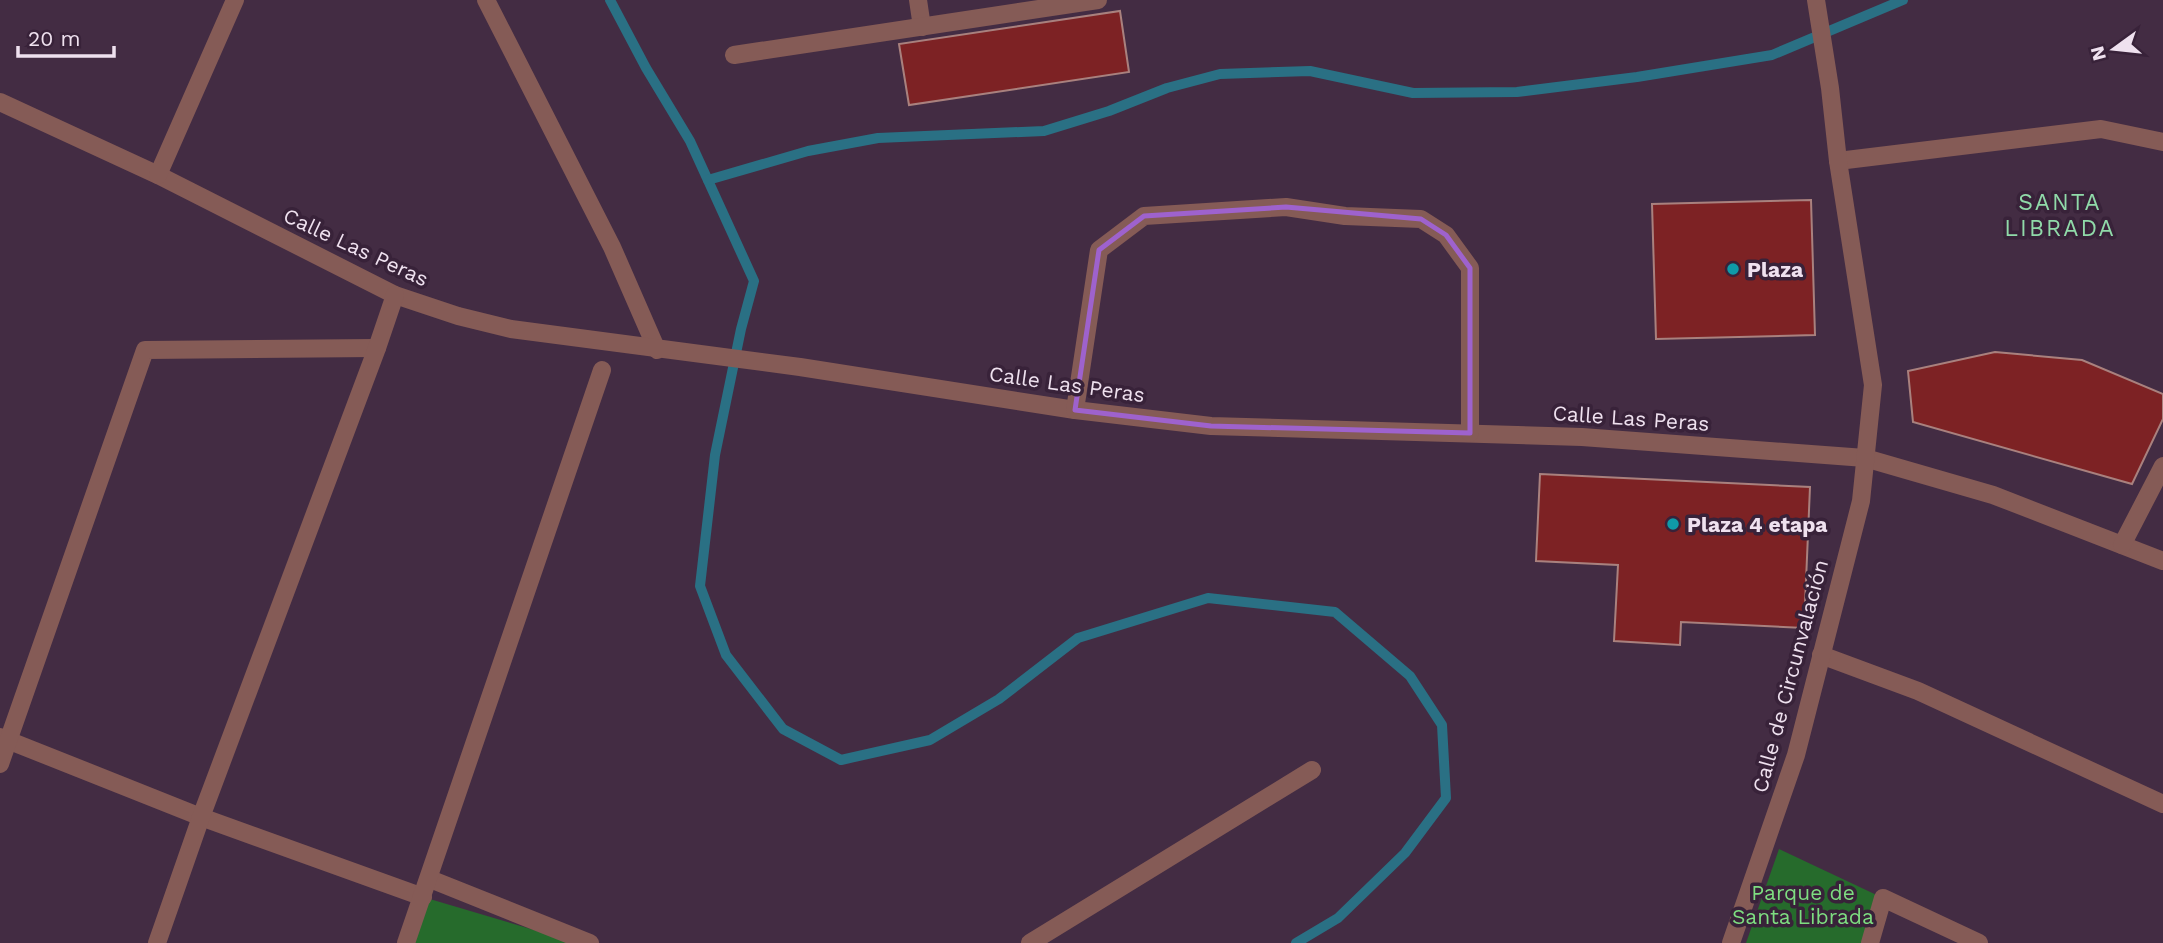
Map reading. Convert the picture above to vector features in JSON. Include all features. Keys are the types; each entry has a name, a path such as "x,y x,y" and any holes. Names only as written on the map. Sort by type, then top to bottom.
{"street":[{"path":"158,175 235,0"},
{"path":"486,0 612,247 657,349"},
{"path":"918,0 922,26"},
{"path":"734,55 1098,0"},
{"name":"Calle de Circunvalación","path":"1731,943 1796,755 1861,501 1872,385 1816,0"},
{"name":"Calle Las Peras","path":"0,102 158,175 394,296 511,330 800,367 1075,410 1211,426 1582,437 1865,458 1993,495 2163,561"},
{"path":"1838,161 2101,129 2163,142"},
{"path":"1075,410 1099,250 1143,216 1286,207 1345,216 1421,219 1446,234 1470,268 1470,433"},
{"path":"157,943 394,296"},
{"path":"0,764 5,739 145,350 377,348"},
{"path":"406,943 602,370"},
{"path":"2122,545 2163,466"},
{"path":"1821,655 1918,691 2163,804"},
{"path":"5,739 201,817 423,897"},
{"path":"1030,943 1312,770"},
{"path":"430,879 590,943"},
{"path":"1870,943 1883,898 1979,943"}],"highlighted area":[{"path":"1286,207 1421,219 1446,235 1470,268 1470,433 1211,426 1075,410 1099,250 1144,216"}],"green space":[{"name":"Parque de Santa Librada","path":"1779,849 1883,898 1870,943 1746,943"},
{"path":"423,897 578,943 408,943"}],"building":[{"path":"1120,11 1129,72 909,105 899,44"},
{"name":"Plaza","path":"1811,200 1815,335 1656,339 1652,204"},
{"path":"1995,352 2082,360 2163,394 2163,419 2132,484 1913,422 1908,371"},
{"name":"Plaza 4 etapa","path":"1540,474 1810,487 1804,628 1681,622 1680,645 1614,641 1618,565 1536,561"}],"waterway":[{"path":"610,0 646,68 690,141 754,281 741,329 715,455 700,586 726,655 783,729 841,760 930,740 999,699 1078,638 1208,598 1335,612 1410,676 1442,725 1446,798 1405,853 1338,918 1296,943"},
{"path":"708,180 808,151 878,138 1044,131 1109,111 1167,88 1220,74 1310,71 1413,93 1517,92 1637,77 1772,55 1903,0"}],"place":[{"name":"Plaza","path":"1733,269"},
{"name":"Plaza 4 etapa","path":"1673,524"}],"district":[{"name":"SANTA LIBRADA","path":"2060,215"}]}
